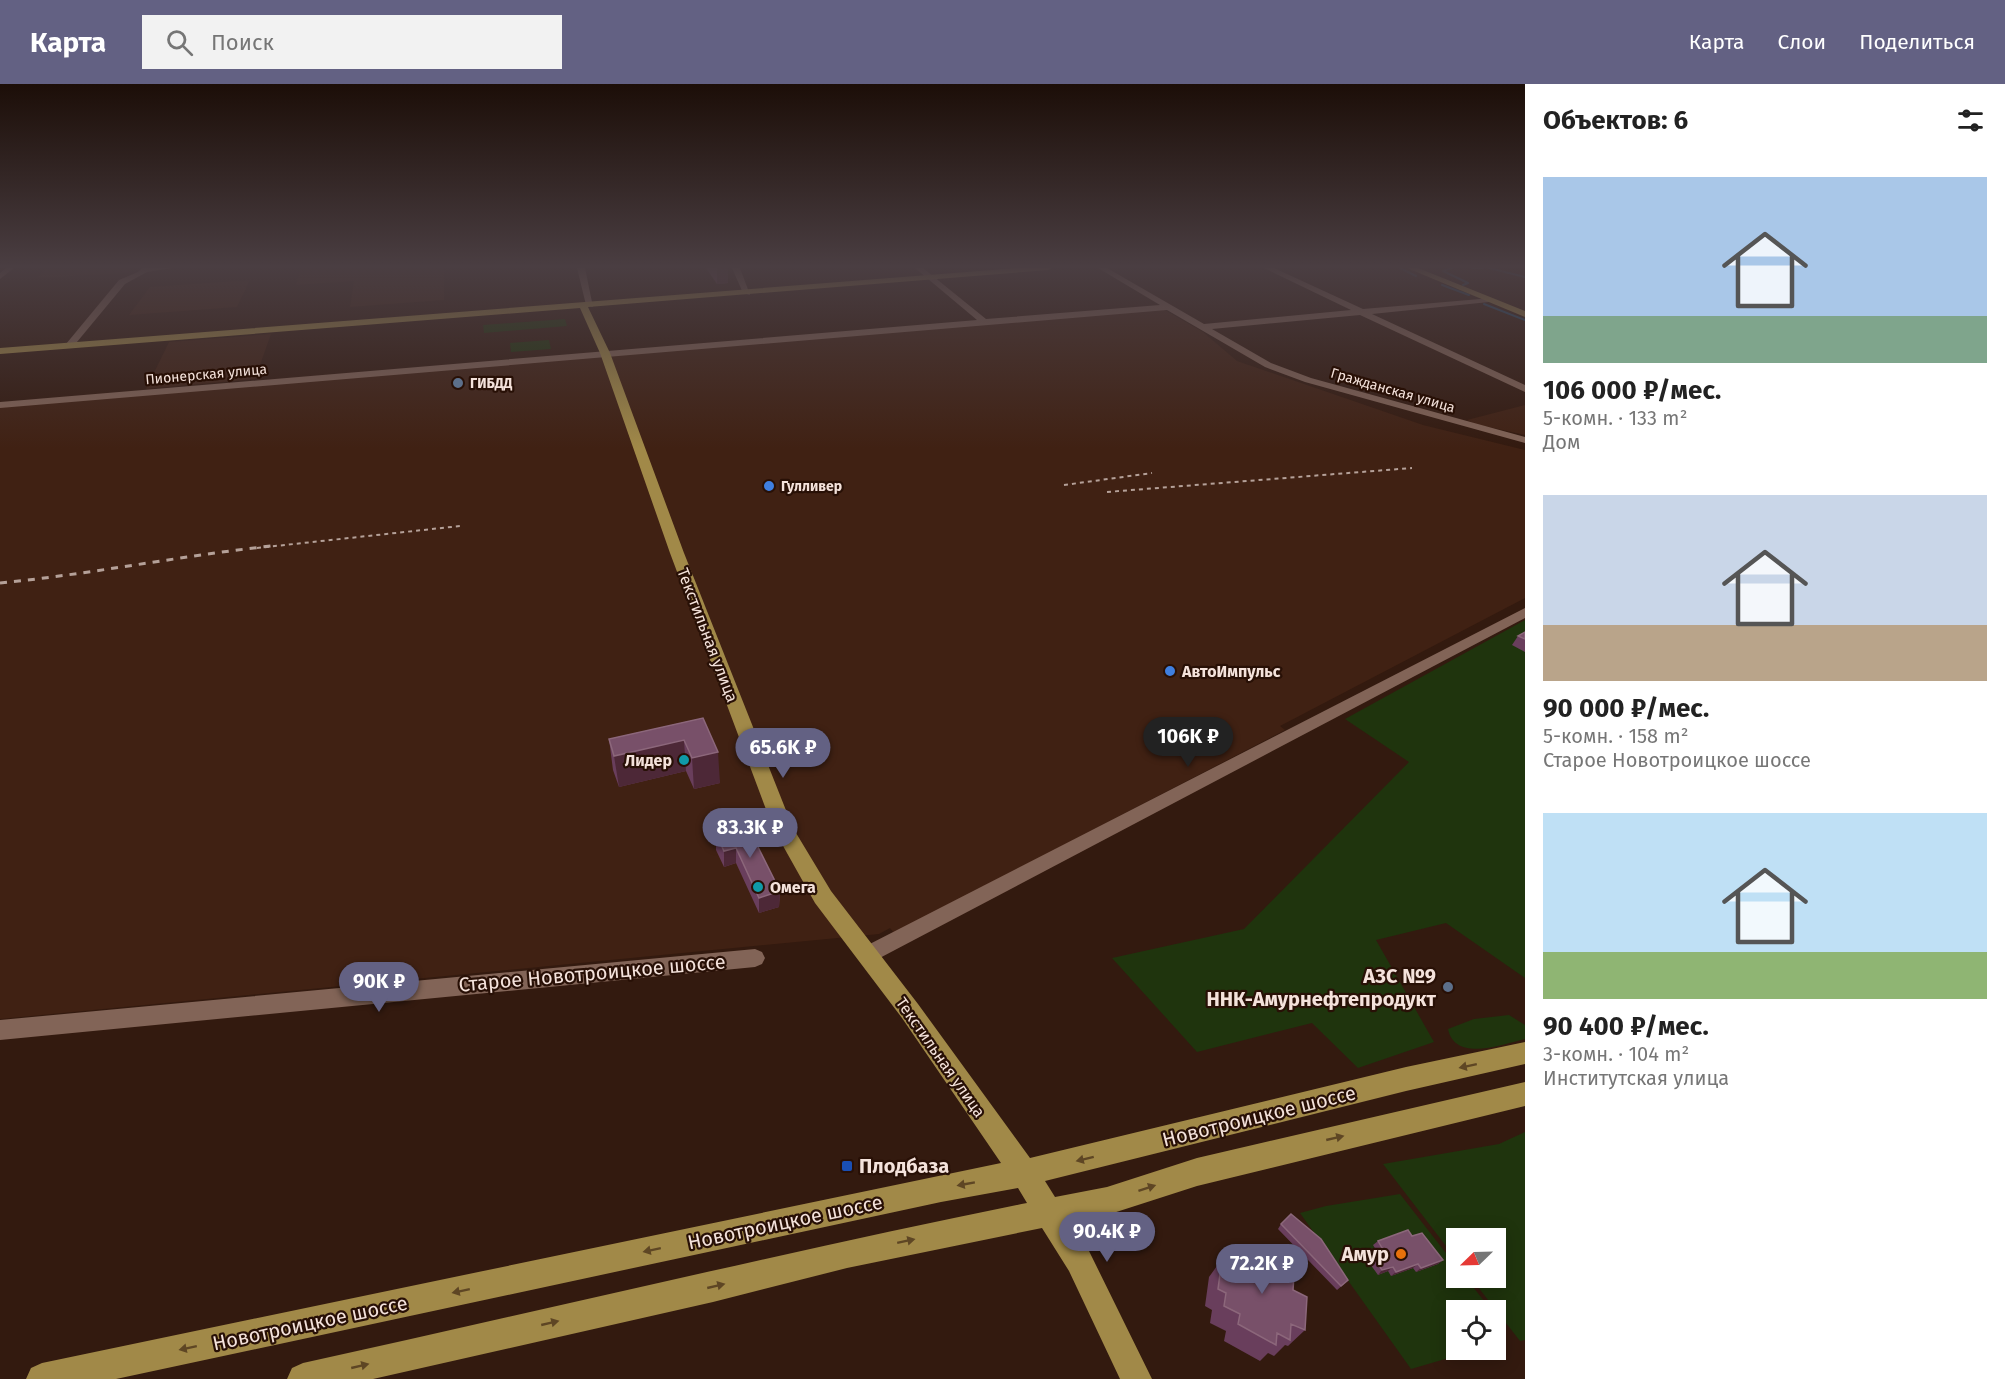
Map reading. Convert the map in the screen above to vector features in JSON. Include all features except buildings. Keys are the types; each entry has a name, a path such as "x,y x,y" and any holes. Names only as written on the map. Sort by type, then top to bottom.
{"main road":[{"path":"0,351 291,328"},
{"name":"Текстильная улица","path":"595,328 684,573 783,828 798,857 824,897 910,1011 1024,1173 1079,1261 1136,1379"},
{"name":"Новотроицкое шоссе","path":"42,1379 941,1188 1024,1173 1406,1079 1525,1053"},
{"path":"303,1379 713,1287 847,1254 1107,1201 1197,1172 1525,1094"}],"street":[{"path":"69,346 84,328"},
{"name":"Пионерская улица","path":"0,405 903,328"},
{"name":"Гражданская улица","path":"1204,328 1288,374 1525,440"},
{"path":"1396,328 1525,389"},
{"path":"867,955 1525,612"},
{"name":"Старое Новотроицкое шоссе","path":"0,1030 755,958"}],"shaded area":[{"path":"928,328 1197,328 1237,361 1423,425 1525,450 1525,598 1280,726 1285,730 894,933 890,928 879,934 0,1019 0,405"},
{"path":"271,334 255,379 146,389 169,342"},
{"path":"1525,405 1525,435 1475,424 1467,420"}],"green space":[{"path":"483,328 538,328 484,333"},
{"path":"549,340 551,349 511,352 510,343"},
{"path":"1525,620 1525,978 1446,923 1376,940 1434,1042 1358,1068 1312,1023 1197,1052 1112,958 1244,929 1409,762 1345,719"},
{"path":"1509,1015 1525,1025 1525,1039 1481,1049 1470,1048 1460,1046 1452,1039 1448,1029 1474,1019"},
{"path":"1525,1132 1525,1340 1520,1341 1506,1323 1506,1300 1488,1300 1479,1288 1506,1288 1506,1228 1446,1228 1446,1246 1383,1164 1499,1144"},
{"path":"1400,1194 1446,1253 1446,1288 1474,1288 1483,1300 1446,1300 1446,1359 1411,1369 1300,1213 1326,1206"}],"railway":[{"path":"1107,492 1412,468"},
{"path":"1064,485 1152,473"},
{"path":"257,548 460,526"},
{"path":"0,583 271,546"}],"place":[{"name":"ГИБДД","path":"458,383"},
{"name":"Гулливер","path":"769,486"},
{"name":"АвтоИмпульс","path":"1170,671"},
{"name":"Лидер","path":"684,760"},
{"name":"Омега","path":"758,887"},
{"name":"АЗС №9 ННК-Амурнефтепродукт","path":"1448,987"},
{"name":"Плодбаза","path":"847,1166"},
{"name":"Амур","path":"1401,1254"}]}
